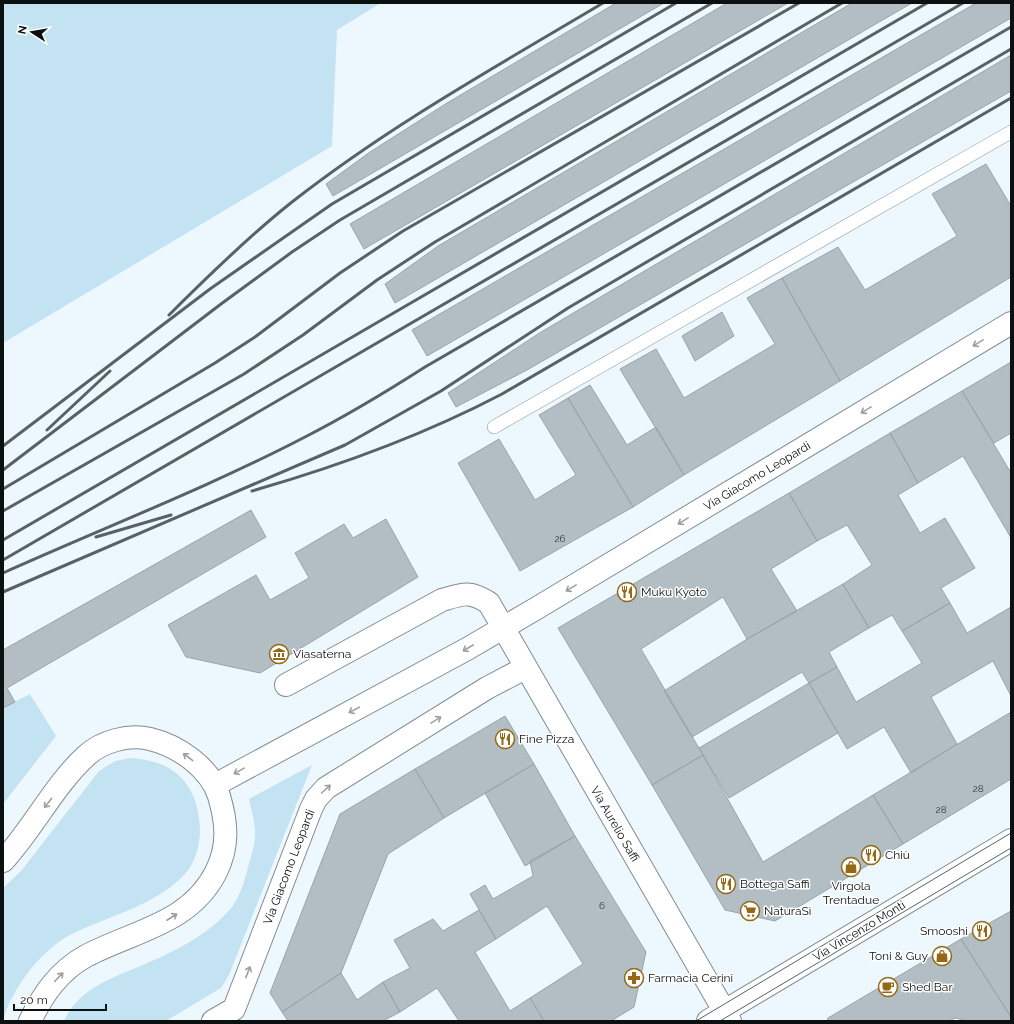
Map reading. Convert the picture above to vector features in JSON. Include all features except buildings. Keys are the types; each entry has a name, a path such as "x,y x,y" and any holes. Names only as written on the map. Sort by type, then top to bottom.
{"street":[{"name":"Via Giacomo Leopardi","path":"215,785 467,649 1011,323"},
{"path":"286,685 442,600 463,594 477,595 489,603 501,628"},
{"name":"Via Aurelio Saffi","path":"501,628 525,668 720,1018"},
{"name":"Via Giacomo Leopardi","path":"213,1021 238,1015 286,870 316,799 326,788 487,688 525,668"},
{"path":"3,861 72,772 87,755 108,742 129,738 149,739 171,746 190,758 215,785 226,818 225,841 221,862 208,887 192,904 165,921 85,956 61,974 42,996 30,1021"},
{"name":"Via Vincenzo Monti","path":"720,1018 1011,840"}],"lane":[{"path":"494,427 1011,132"}],"shaded area":[{"path":"3,3 381,3 337,30 332,146 3,343"},
{"path":"30,694 56,736 3,804 3,708"},
{"path":"130,758 160,764 172,770 182,778 190,789 199,815 200,831 198,848 192,865 185,874 161,894 147,902 74,933 51,948 40,958 21,982 3,1020 3,888 21,871 99,771 115,761"},
{"path":"312,765 229,975 221,988 166,1021 64,1021 77,1001 95,987 177,949 201,935 223,917 238,897 252,851 255,828 249,799"}],"tram line":[{"path":"696,1021 1011,833"},
{"path":"720,1021 1011,848"}],"railway":[{"path":"169,315 244,242 292,202 329,174 405,122 603,3"},
{"path":"3,446 210,289 332,204 676,3"},
{"path":"3,470 221,304 292,252 340,220 712,3"},
{"path":"3,489 215,363 255,337 340,273 403,231 799,3"},
{"path":"3,511 244,374 303,335 377,280 435,242 842,3"},
{"path":"3,540 927,3"},
{"path":"3,560 963,3"},
{"path":"3,573 231,473 320,429 366,404 425,367 1011,27"},
{"path":"3,592 345,445 441,391 568,308 1011,49"},
{"path":"252,491 317,471 411,437 502,394 1011,98"},
{"path":"47,430 110,371"},
{"path":"96,537 171,515"}],"place":[{"name":"Muku Kyoto","path":"627,592"},
{"name":"Viasaterna","path":"279,654"},
{"name":"Fine Pizza","path":"505,739"},
{"name":"Chiù","path":"871,855"},
{"name":"Virgola Trentadue","path":"851,867"},
{"name":"Bottega Saffi","path":"726,884"},
{"name":"NaturaSì","path":"750,911"},
{"name":"Smooshi","path":"982,931"},
{"name":"Toni & Guy","path":"942,956"},
{"name":"Farmacia Cerini","path":"634,978"},
{"name":"Shed Bar","path":"888,987"}]}
